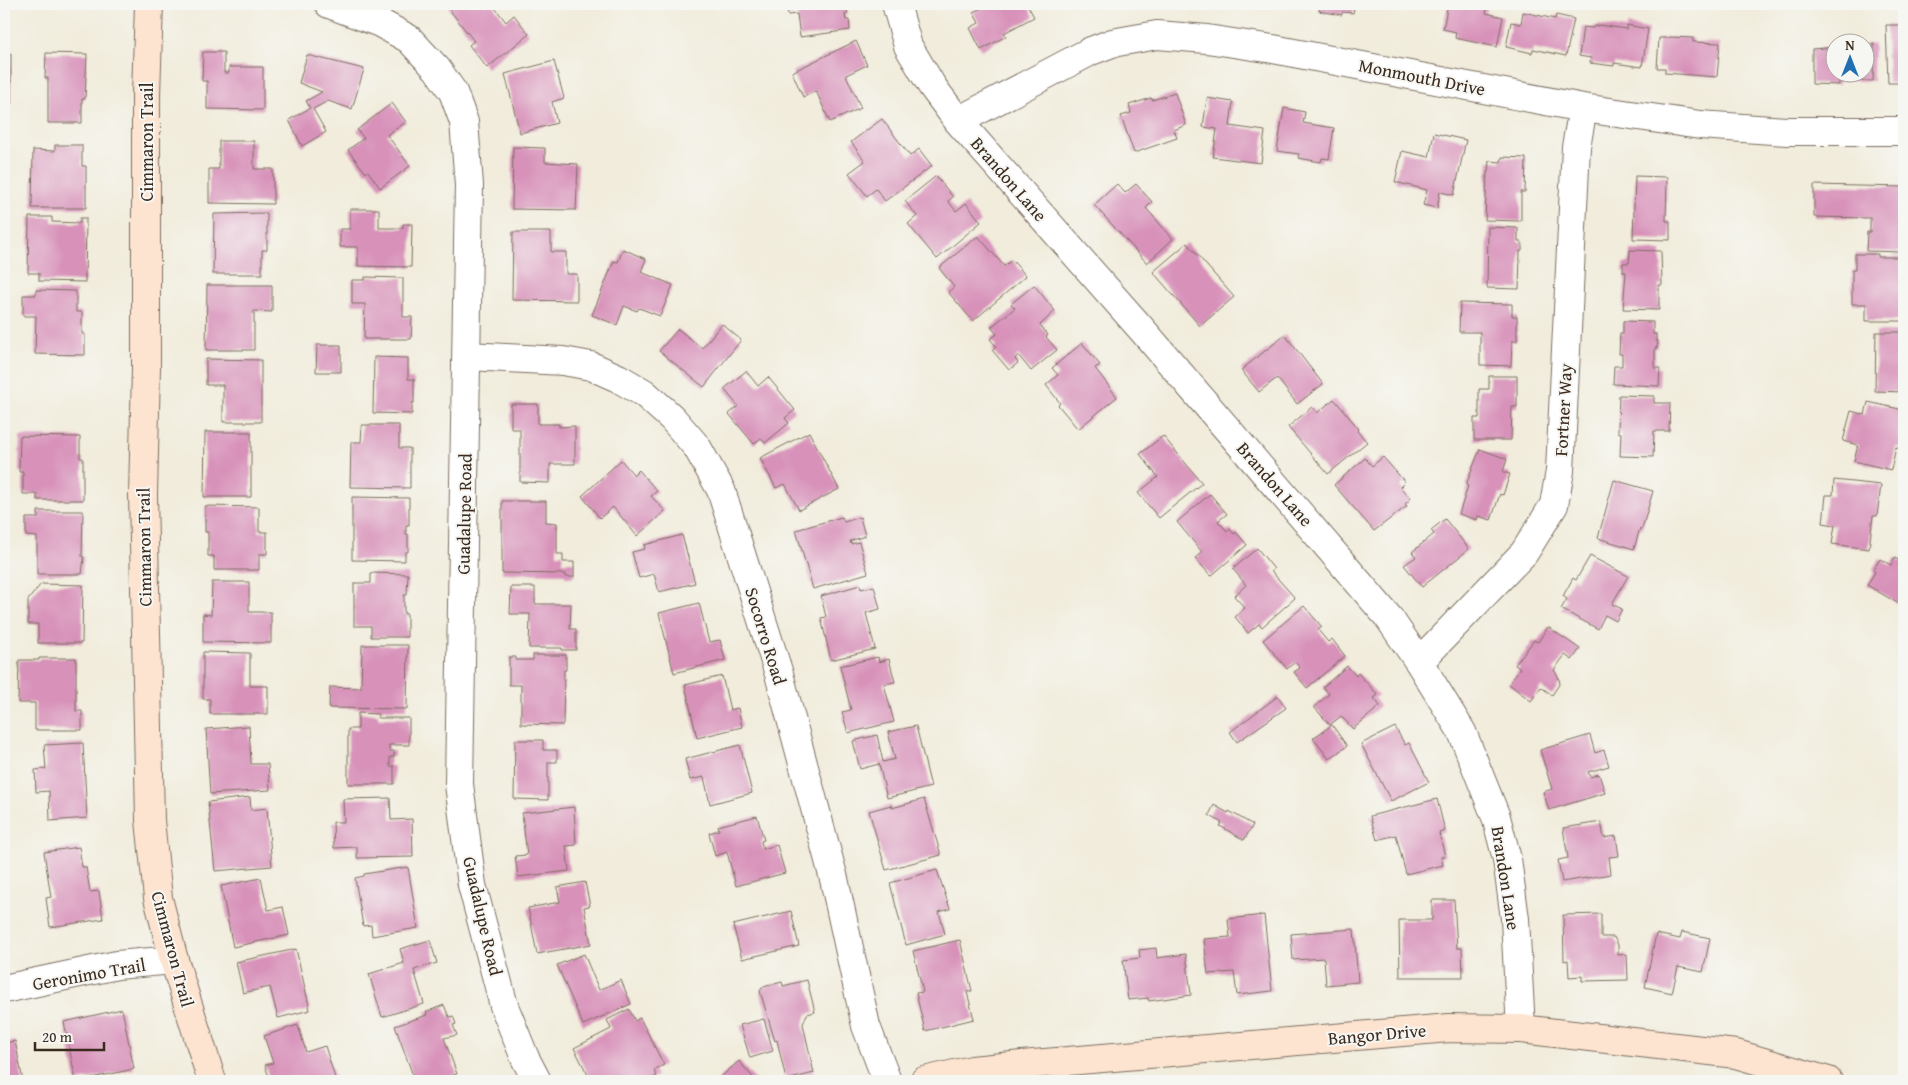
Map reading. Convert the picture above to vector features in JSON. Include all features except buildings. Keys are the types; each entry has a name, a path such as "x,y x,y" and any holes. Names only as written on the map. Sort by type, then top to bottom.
{"street":[{"name":"Cimmaron Trail","path":"149,4 146,94 146,368 143,495 150,820 158,898 174,960 212,1081"},
{"name":"Guadalupe Road","path":"329,4 380,23 409,39 437,70 453,92 464,122 469,185 459,784 472,885 479,913 504,1006 525,1058 537,1081"},
{"name":"Brandon Lane","path":"896,4 908,46 932,86 958,121 1145,333 1383,610 1419,662 1462,732 1496,817 1507,859 1515,920 1520,1029"},
{"name":"Monmouth Drive","path":"958,121 1090,52 1112,43 1157,35 1207,39 1273,49 1583,108 1700,125 1787,131 1904,132"},
{"name":"Fortner Way","path":"1419,662 1524,553 1554,505 1560,470 1576,147 1583,108"},
{"name":"Socorro Road","path":"467,356 562,361 591,366 618,378 644,393 672,418 698,447 721,490 779,674 834,879 866,1026 888,1081"},
{"name":"Geronimo Trail","path":"4,989 117,965 174,960"},
{"name":"Bangor Drive","path":"924,1081 972,1070 1022,1064 1449,1028 1520,1029 1736,1054 1828,1081"}]}
